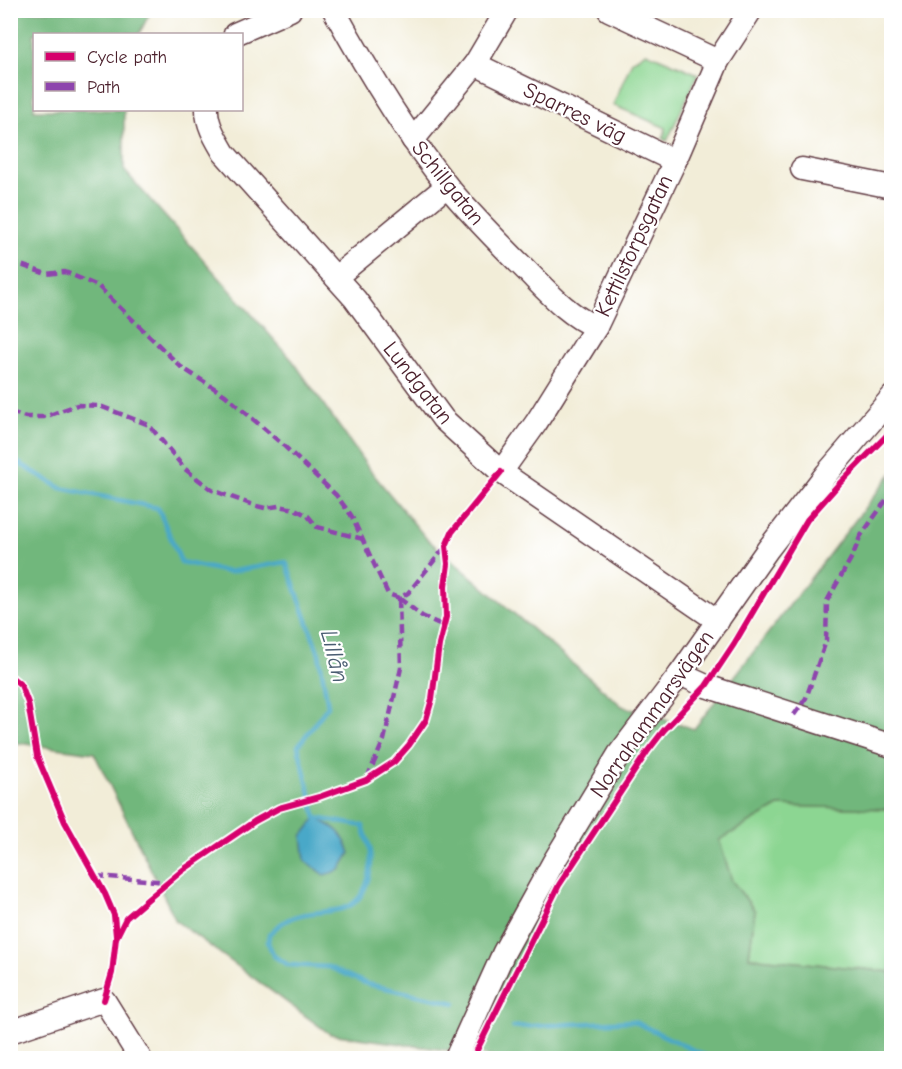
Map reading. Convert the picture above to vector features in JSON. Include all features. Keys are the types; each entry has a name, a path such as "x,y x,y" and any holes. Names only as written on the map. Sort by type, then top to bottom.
{"street":[{"path":"238,33 290,10"},
{"name":"Schillgatan","path":"334,10 369,73 413,140 447,186 483,228 534,278 581,321 596,327"},
{"path":"413,140 475,64 507,10"},
{"path":"609,10 718,61"},
{"name":"Kettilstorpsgatan","path":"501,472 536,423 596,327 675,161 718,61 751,10"},
{"name":"Sparres väg","path":"475,64 675,161"},
{"name":"Lundgatan","path":"207,111 207,118 224,153 355,299 442,419 501,472 718,621"},
{"path":"802,169 891,187"},
{"path":"336,277 447,186"},
{"name":"Norrahammarsvägen","path":"456,1059 504,952 553,863 620,754 680,675 768,549 826,473 891,397"},
{"path":"680,675 706,686 891,746"},
{"path":"10,1032 104,1000 140,1059"}],"green space":[{"path":"11,11 151,11 140,33 33,33 33,111 124,111 124,170 293,361 369,469 426,538 622,706 694,729 891,474 891,809 779,806 719,840 732,881 755,911 749,957 891,972 891,1058 503,1058 330,1034 176,921 94,753 11,742"},
{"path":"646,52 698,74 667,141 663,139 666,128 613,105 632,61"},
{"path":"779,806 891,809 891,972 749,957 755,911 732,881 719,840"}],"water":[{"path":"316,818 337,831 350,853 340,870 325,875 305,861 302,836"}],"waterway":[{"name":"Lillån","path":"10,458 61,488 158,508 181,562 228,572 286,562 319,654 328,706 298,746 316,818 363,826 371,861 368,879 356,901 341,909 303,914 287,920 269,934 268,943 274,956 288,965 329,967 367,984 455,1003"},
{"name":"Lillån","path":"513,1027 633,1021 710,1058"}],"marked path":[{"path":"10,35 17,10"},
{"path":"10,261 46,274 65,272 98,286 181,367 225,395 282,444 336,495 351,515 388,594 399,598 408,593 446,546"},
{"path":"10,412 26,417 44,417 77,405 100,406 149,425 185,469 212,490 265,508 279,506 295,509 308,516 317,527 363,539"},
{"path":"794,715 806,698 826,641 827,601 853,555 860,537 892,492"},
{"path":"399,598 422,616 444,626"},
{"path":"367,778 384,740 401,668 399,598"},
{"path":"96,876 169,882"}],"cycle path":[{"path":"473,1058 559,885 647,752 664,730 706,686 734,644 807,520 892,430"},
{"path":"104,1000 112,973 116,938 126,918 148,899 183,870 255,821 279,808 366,780 394,762 409,745 426,720 432,699 439,645 446,617 445,586 448,564 446,546 452,532 501,472"},
{"path":"10,676 21,685 28,703 37,756 65,822 105,894 114,915 116,936"}]}
